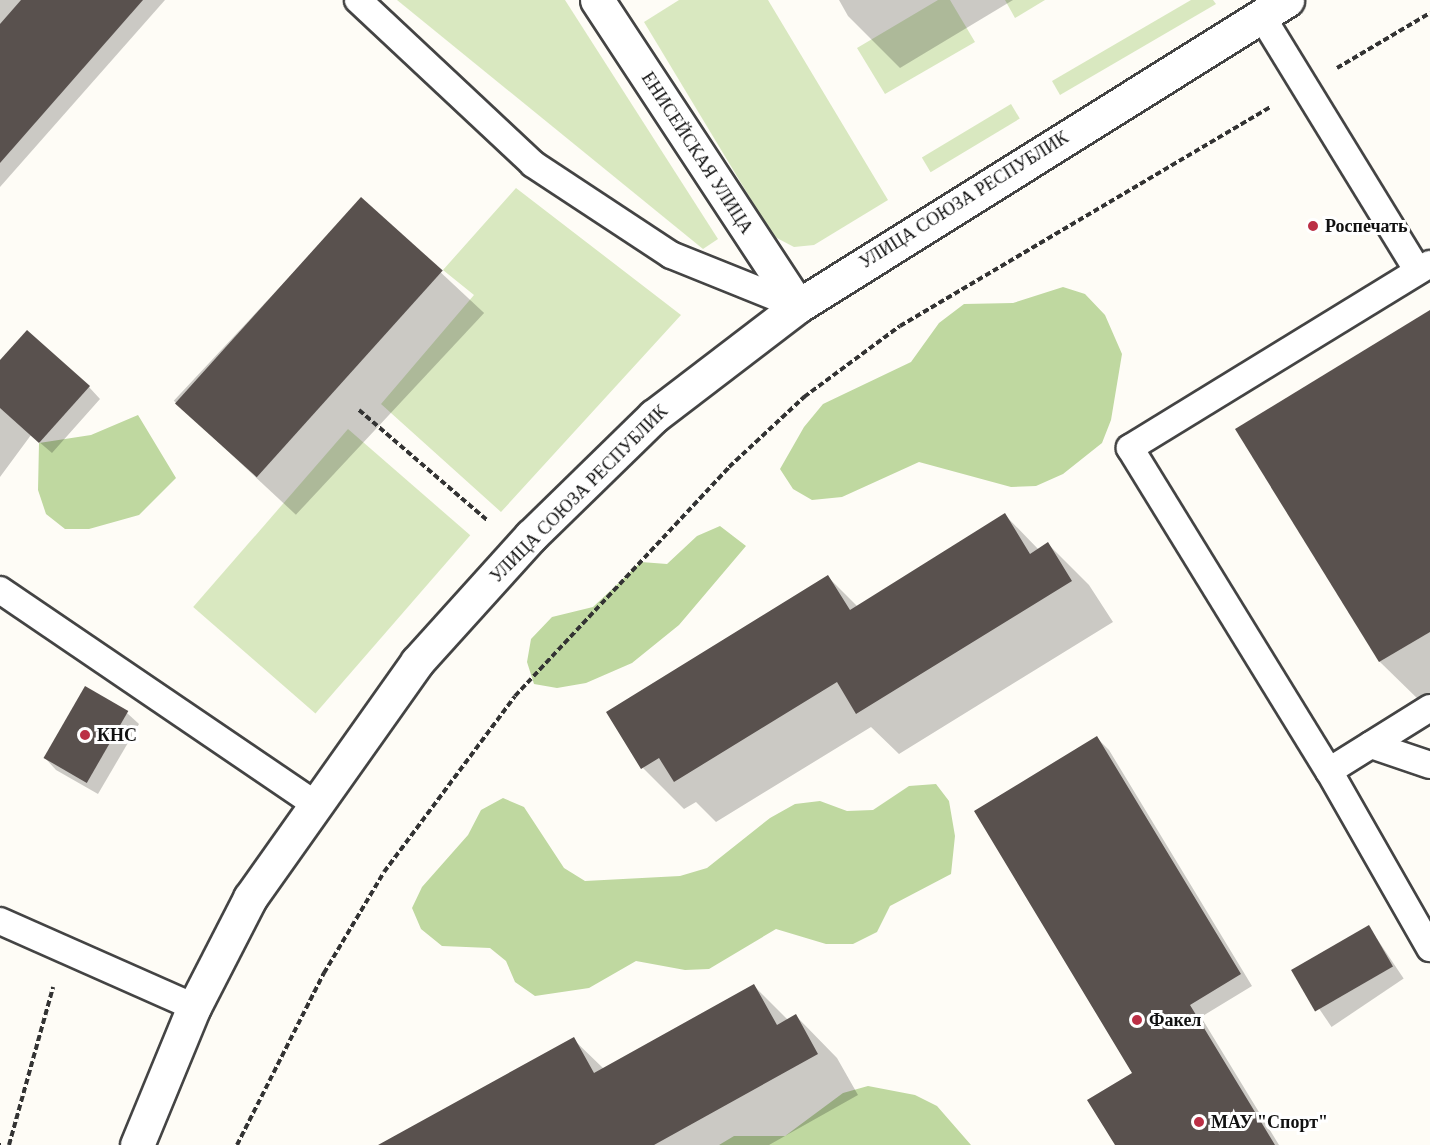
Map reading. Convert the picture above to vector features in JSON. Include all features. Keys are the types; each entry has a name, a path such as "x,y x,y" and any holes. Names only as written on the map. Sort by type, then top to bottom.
{"street":[{"name":"ЕНИСЕЙСКАЯ УЛИЦА","path":"597,0 798,306"},
{"name":"УЛИЦА СОЮЗА РЕСПУБЛИК","path":"137,1145 194,1007 250,898 417,662 520,549 654,416 798,306 1274,8"}],"lane":[{"path":"358,0 533,164 671,255 798,306"},
{"path":"1274,8 1305,87 1424,268 1130,448 1329,771 1430,948"},
{"path":"0,590 315,804"},
{"path":"1329,771 1430,708"},
{"path":"1371,745 1430,765"},
{"path":"0,921 194,1007"}],"path":[{"path":"237,1145 324,973 384,872 515,696 729,467 804,397 900,326 1430,14"},
{"path":"359,410 520,549"},
{"path":"9,1145 63,949"}],"green space":[{"path":"397,0 565,0 718,239 703,249"},
{"path":"679,0 768,0 888,200 814,245 794,247 773,236 644,22"},
{"path":"938,0 950,0 975,42 885,94 857,48"},
{"path":"1005,0 1045,0 1015,18"},
{"path":"1191,0 1213,0 1216,4 1060,95 1052,81"},
{"path":"1011,104 1020,119 931,172 922,158"},
{"path":"516,188 681,315 501,512 381,404 474,295 443,270"},
{"path":"1063,287 1085,294 1105,315 1122,354 1111,420 1102,443 1063,474 1036,486 1011,487 919,462 842,497 812,500 793,489 780,469 804,427 823,404 911,362 939,323 964,304 1013,303"},
{"path":"138,415 176,478 139,515 89,529 65,529 46,514 38,490 39,443 91,435"},
{"path":"348,429 470,535 315,713 193,607"},
{"path":"720,526 746,546 679,625 632,663 586,683 557,688 534,684 527,662 531,639 552,617 593,607 641,562 667,564 697,536"},
{"path":"936,784 949,801 955,836 951,874 890,906 877,932 853,944 826,944 776,929 709,969 685,970 636,961 589,988 535,996 515,982 506,961 490,948 442,946 421,929 412,908 422,887 468,835 481,810 503,798 524,807 564,868 585,881 680,876 707,868 770,818 795,804 820,801 847,811 873,810 909,786"},
{"path":"868,1086 915,1095 937,1106 971,1145 719,1145 734,1136 785,1136 843,1093"}],"building":[{"path":"21,0 143,0 0,163 0,24"},
{"path":"361,197 443,271 257,477 175,404"},
{"path":"1430,310 1430,632 1379,662 1235,429"},
{"path":"27,330 90,386 39,443 0,408 0,360"},
{"path":"1005,513 1030,554 1048,542 1072,581 856,714 837,682 674,782 659,758 641,769 606,712 828,575 850,610"},
{"name":"КНС","path":"85,686 128,711 87,783 44,758"},
{"path":"1097,736 1241,974 1190,1005 1275,1145 1115,1145 1087,1100 1132,1073 974,811"},
{"path":"1369,925 1393,967 1315,1012 1291,970"},
{"path":"754,984 777,1025 796,1014 818,1054 654,1145 378,1145 574,1037 594,1073"}],"place":[{"name":"Роспечать","path":"1313,226"},
{"name":"КНС","path":"85,735"},
{"name":"Факел","path":"1137,1020"},
{"name":"МАУ \"Спорт\"","path":"1199,1122"}]}
